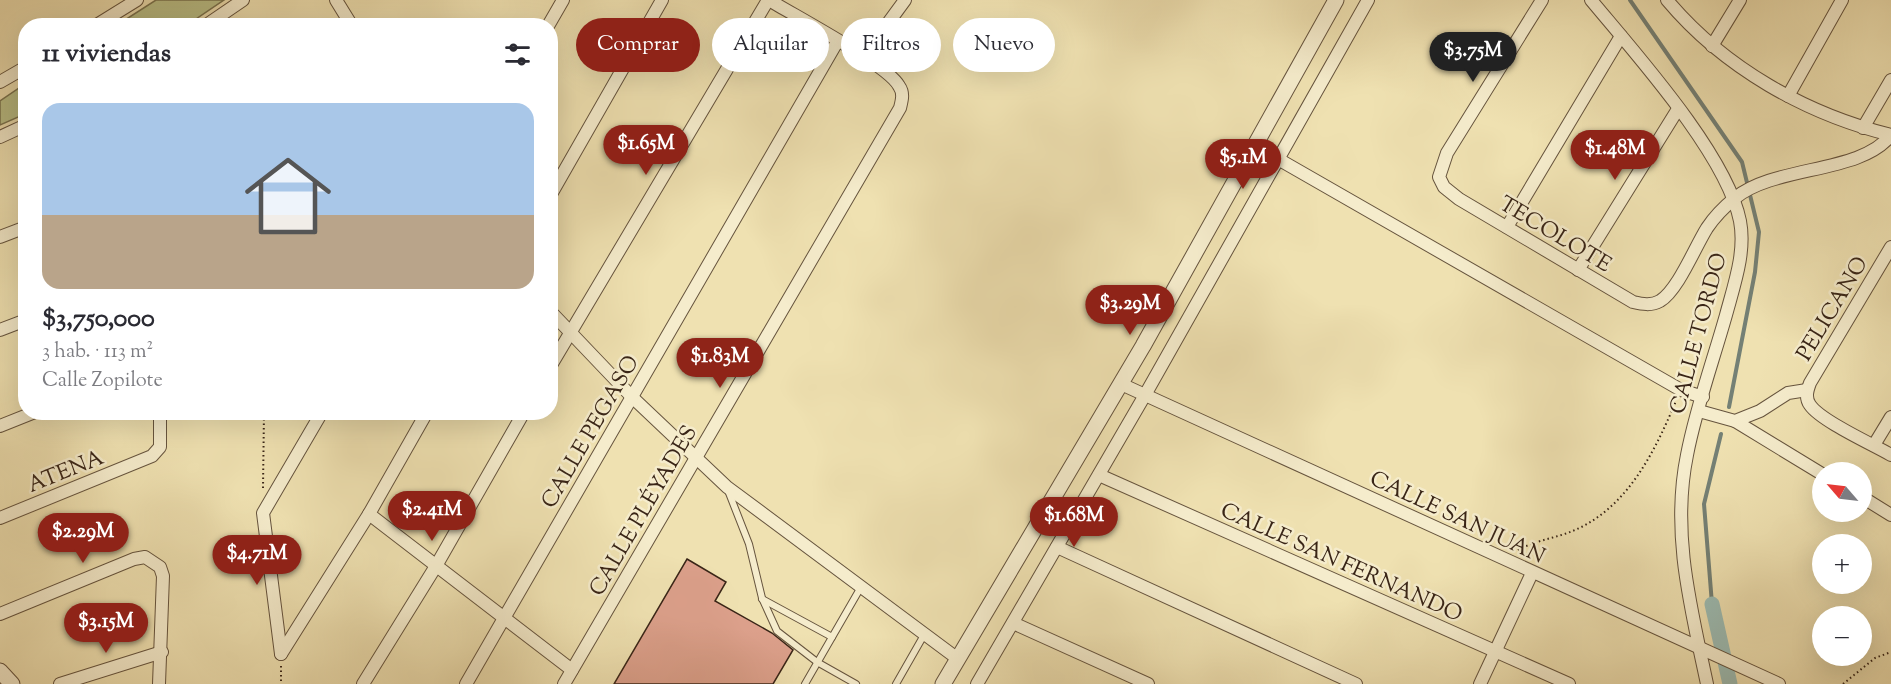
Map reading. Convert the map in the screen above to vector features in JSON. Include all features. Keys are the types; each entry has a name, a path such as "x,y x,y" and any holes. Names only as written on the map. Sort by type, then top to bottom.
{"street":[{"path":"108,18 137,0"},
{"path":"217,18 243,0"},
{"path":"336,0 347,18"},
{"path":"553,18 563,0"},
{"path":"558,182 662,0"},
{"path":"558,353 768,0 841,44"},
{"path":"891,18 904,0"},
{"path":"943,684 1121,384 1336,0"},
{"path":"977,684 1145,395 1368,0"},
{"name":"TECOLOTE","path":"1542,0 1447,153 1439,177 1444,187 1459,199 1633,302 1652,304 1660,300 1672,288 1715,217 1733,200"},
{"name":"CALLE TORDO","path":"1591,0 1678,109 1727,183 1740,221 1741,251 1687,455 1681,531 1683,569 1707,684"},
{"path":"1667,0 1712,46 1747,72 1788,96 1863,128 1891,135 1883,145 1863,155 1765,183 1746,190 1733,200"},
{"path":"1712,46 1740,0"},
{"path":"1788,96 1842,0"},
{"path":"1507,227 1621,36"},
{"name":"CALLE PEGASO","path":"466,684 837,42"},
{"path":"0,82 18,72"},
{"name":"CALLE PLÉYADES","path":"564,684 900,108 903,96 895,79 886,72"},
{"path":"1863,128 1891,80"},
{"path":"1578,270 1678,109"},
{"path":"0,137 18,129"},
{"path":"1278,159 1681,390 1703,397"},
{"path":"0,237 18,230"},
{"name":"PELICANO","path":"1807,390 1891,247"},
{"path":"558,320 632,397 727,487 958,659"},
{"path":"0,330 18,323"},
{"name":"CALLE SAN JUAN","path":"1121,384 1503,560 1713,653 1752,675 1779,684"},
{"path":"1735,422 1745,419 1788,393 1807,390 1807,400 1815,411 1891,455"},
{"path":"1699,411 1735,422 1812,468"},
{"path":"1874,445 1891,417"},
{"path":"0,426 18,419"},
{"name":"ATENA","path":"0,518 145,460 160,447 160,420"},
{"path":"281,654 263,513 317,420"},
{"path":"281,654 369,514 422,420"},
{"path":"363,684 436,566 519,420"},
{"name":"CALLE SAN FERNANDO","path":"1099,475 1569,684"},
{"path":"1872,503 1891,515"},
{"path":"369,514 572,670"},
{"path":"1057,547 1356,684"},
{"path":"0,614 134,559 146,557 160,567 163,576 162,652 159,684"},
{"path":"1480,684 1532,573"},
{"path":"1013,624 1148,684"},
{"path":"60,684 162,652"},
{"path":"0,671 12,684"}],"lane":[{"path":"727,487 743,527 762,598 777,631 818,662 856,684"},
{"path":"804,684 861,587"},
{"path":"762,598 832,637"},
{"path":"896,684 924,635"}],"path":[{"path":"1503,560 1521,548 1576,530 1610,507 1637,477 1661,437 1681,390"},
{"path":"263,513 264,420"},
{"path":"1843,684 1875,658 1891,652"},
{"path":"281,654 281,684"}],"green space":[{"path":"156,0 224,0 197,18 128,18"},
{"path":"18,89 18,117 0,125 0,101"}],"building":[{"path":"687,559 726,582 715,601 772,633 793,650 773,684 614,684"}],"waterway":[{"path":"1630,0 1742,162 1759,232 1755,272 1729,407"},
{"path":"1712,604 1704,504 1721,434"},
{"path":"1712,604 1730,684"}]}
